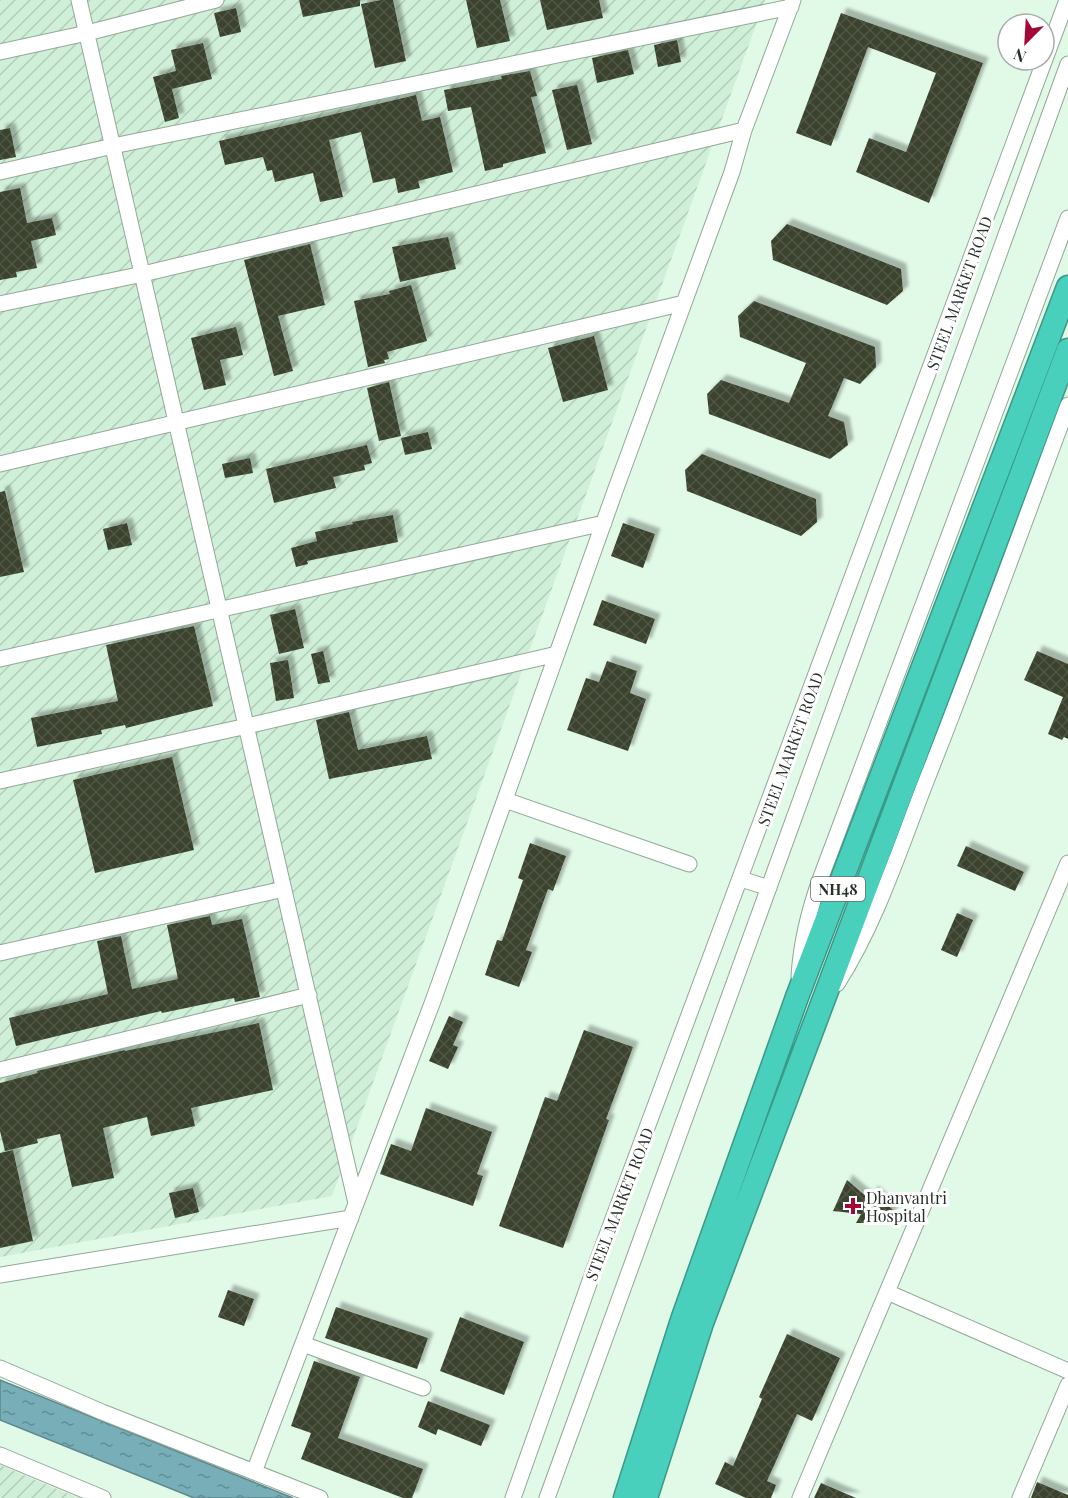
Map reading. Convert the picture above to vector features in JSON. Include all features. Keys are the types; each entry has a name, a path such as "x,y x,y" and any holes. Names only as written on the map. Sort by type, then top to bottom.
{"highway":[{"name":"NH48","path":"625,1498 682,1320 797,998 1068,287"},
{"name":"NH48","path":"646,1498 702,1323 1068,350"}],"street":[{"path":"79,0 356,1203"},
{"path":"0,52 87,33 216,0"},
{"name":"STEEL MARKET ROAD","path":"1056,30 1067,0"},
{"path":"254,1472 433,1001 556,654 732,172 744,130 792,3"},
{"path":"0,172 113,146 792,3"},
{"name":"STEEL MARKET ROAD","path":"547,1498 1068,64"},
{"name":"STEEL MARKET ROAD","path":"513,1498 591,1278 1041,72"},
{"path":"0,304 143,274 744,130"},
{"path":"797,998 800,952 814,895 1068,218"},
{"path":"967,270 990,279"},
{"path":"0,464 684,303"},
{"path":"936,356 959,365"},
{"path":"819,1012 849,966 881,896 941,744 1068,405"},
{"path":"0,659 604,523"},
{"path":"0,780 247,726 556,654"},
{"path":"505,800 689,864"},
{"path":"800,1498 1068,862"},
{"path":"741,879 769,888"},
{"path":"0,953 284,889"},
{"path":"0,1070 309,996"},
{"path":"0,1275 351,1218"},
{"path":"887,1292 1068,1371"},
{"path":"303,1344 423,1388"},
{"path":"0,1368 102,1412 320,1498"},
{"path":"1020,1498 1068,1385"},
{"path":"0,1455 93,1496"}],"shaded area":[{"path":"0,0 765,0 332,1196 0,1257"},
{"path":"0,1465 78,1498 0,1498"}],"water":[{"path":"0,1380 293,1498 194,1498 0,1420"}],"building":[{"path":"299,0 360,0 360,6 303,17"},
{"path":"393,0 406,61 375,68 361,4"},
{"path":"466,0 500,0 510,41 477,48"},
{"path":"540,0 599,0 603,18 547,30"},
{"path":"236,8 241,32 220,37 214,13"},
{"path":"841,13 983,63 929,203 856,172 869,138 906,152 936,73 868,47 831,146 796,133"},
{"path":"677,40 681,62 658,67 654,45"},
{"path":"203,43 212,79 172,89 179,118 165,122 153,77 176,71 171,50"},
{"path":"628,50 634,74 597,83 592,58"},
{"path":"530,71 537,96 531,97 546,153 485,171 471,107 448,111 444,90"},
{"path":"577,85 592,144 567,150 552,90"},
{"path":"416,95 422,121 440,117 453,172 418,181 420,188 398,193 395,178 373,183 361,132 329,140 343,197 320,202 313,173 275,182 272,170 267,171 263,157 225,165 219,141"},
{"path":"10,128 16,157 0,160 0,130"},
{"path":"20,188 27,223 52,218 56,235 31,241 37,268 16,272 17,277 0,280 0,192"},
{"path":"787,224 901,269 903,291 887,305 773,260 771,241"},
{"path":"448,237 456,269 400,282 392,247"},
{"path":"310,244 325,305 278,316 293,371 274,376 244,260"},
{"path":"411,285 427,341 387,352 389,359 384,360 385,363 368,367 354,301 390,294 389,291"},
{"path":"754,301 875,347 876,367 860,384 844,378 828,416 844,422 848,445 830,459 709,414 707,394 721,380 789,403 806,363 740,337 738,316"},
{"path":"236,327 243,355 220,360 226,385 204,390 191,338"},
{"path":"594,336 608,390 563,402 548,348"},
{"path":"389,382 401,436 379,441 367,388"},
{"path":"428,432 432,449 405,455 401,438"},
{"path":"367,445 372,463 364,465 365,470 333,477 336,488 274,503 266,469"},
{"path":"702,454 816,499 817,522 801,536 687,491 685,470"},
{"path":"250,458 253,473 225,478 222,464"},
{"path":"5,491 24,572 0,577 0,492"},
{"path":"393,515 398,542 307,561 308,564 296,567 291,548 317,541 315,532 353,524 352,522"},
{"path":"127,523 132,545 108,550 103,529"},
{"path":"623,523 655,534 643,568 611,556"},
{"path":"602,600 655,619 646,644 593,625"},
{"path":"295,609 304,648 279,654 270,615"},
{"path":"194,626 213,706 126,728 125,725 101,730 102,734 37,747 31,718 118,701 106,645"},
{"path":"323,651 330,682 318,684 311,654"},
{"path":"1037,651 1068,664 1068,739 1064,737 1062,740 1048,734 1063,697 1024,680"},
{"path":"288,660 294,698 276,701 270,663"},
{"path":"607,661 637,671 630,693 646,699 628,751 567,730 586,678 599,682"},
{"path":"349,712 358,750 427,736 432,759 329,779 316,720"},
{"path":"172,757 194,850 95,873 73,780"},
{"path":"530,843 566,856 553,891 548,889 526,950 532,952 519,987 485,975 497,940 502,941 523,880 518,878"},
{"path":"966,846 1024,872 1015,891 957,866"},
{"path":"957,913 973,920 957,957 941,950"},
{"path":"210,916 212,925 242,919 260,997 235,1002 234,998 162,1013 161,1011 16,1046 9,1018 108,994 97,941 121,936 132,989 178,979 167,925"},
{"path":"449,1016 463,1022 453,1045 458,1047 448,1069 429,1061"},
{"path":"259,1023 273,1090 191,1108 195,1126 151,1136 147,1117 103,1128 114,1178 72,1187 60,1134 37,1139 38,1143 5,1151 0,1131 0,1083 38,1073 37,1071 125,1050"},
{"path":"584,1030 633,1047 606,1119 609,1120 563,1248 499,1226 545,1097 557,1101"},
{"path":"426,1108 492,1132 477,1174 483,1176 473,1206 380,1174 391,1144 411,1151"},
{"path":"13,1150 33,1241 0,1248 0,1153"},
{"path":"847,1180 869,1199 873,1191 893,1210 886,1223 856,1223 861,1214 833,1211"},
{"path":"193,1188 199,1212 175,1218 169,1193"},
{"path":"228,1290 254,1299 244,1326 218,1317"},
{"path":"336,1307 428,1338 417,1369 325,1338"},
{"path":"460,1317 524,1342 504,1395 440,1371"},
{"path":"787,1334 840,1358 812,1421 797,1414 767,1481 776,1485 771,1498 746,1498 715,1484 725,1462 733,1466 762,1399 759,1397"},
{"path":"314,1361 360,1377 338,1438 423,1469 412,1498 403,1498 301,1459 311,1433 291,1426"},
{"path":"428,1401 490,1425 481,1446 438,1429 436,1435 418,1427"},
{"path":"1037,1482 1068,1495 1068,1498 1031,1498"},
{"path":"821,1483 856,1498 814,1498"}],"place":[{"name":"Dhanvantri Hospital","path":"853,1206"}]}
